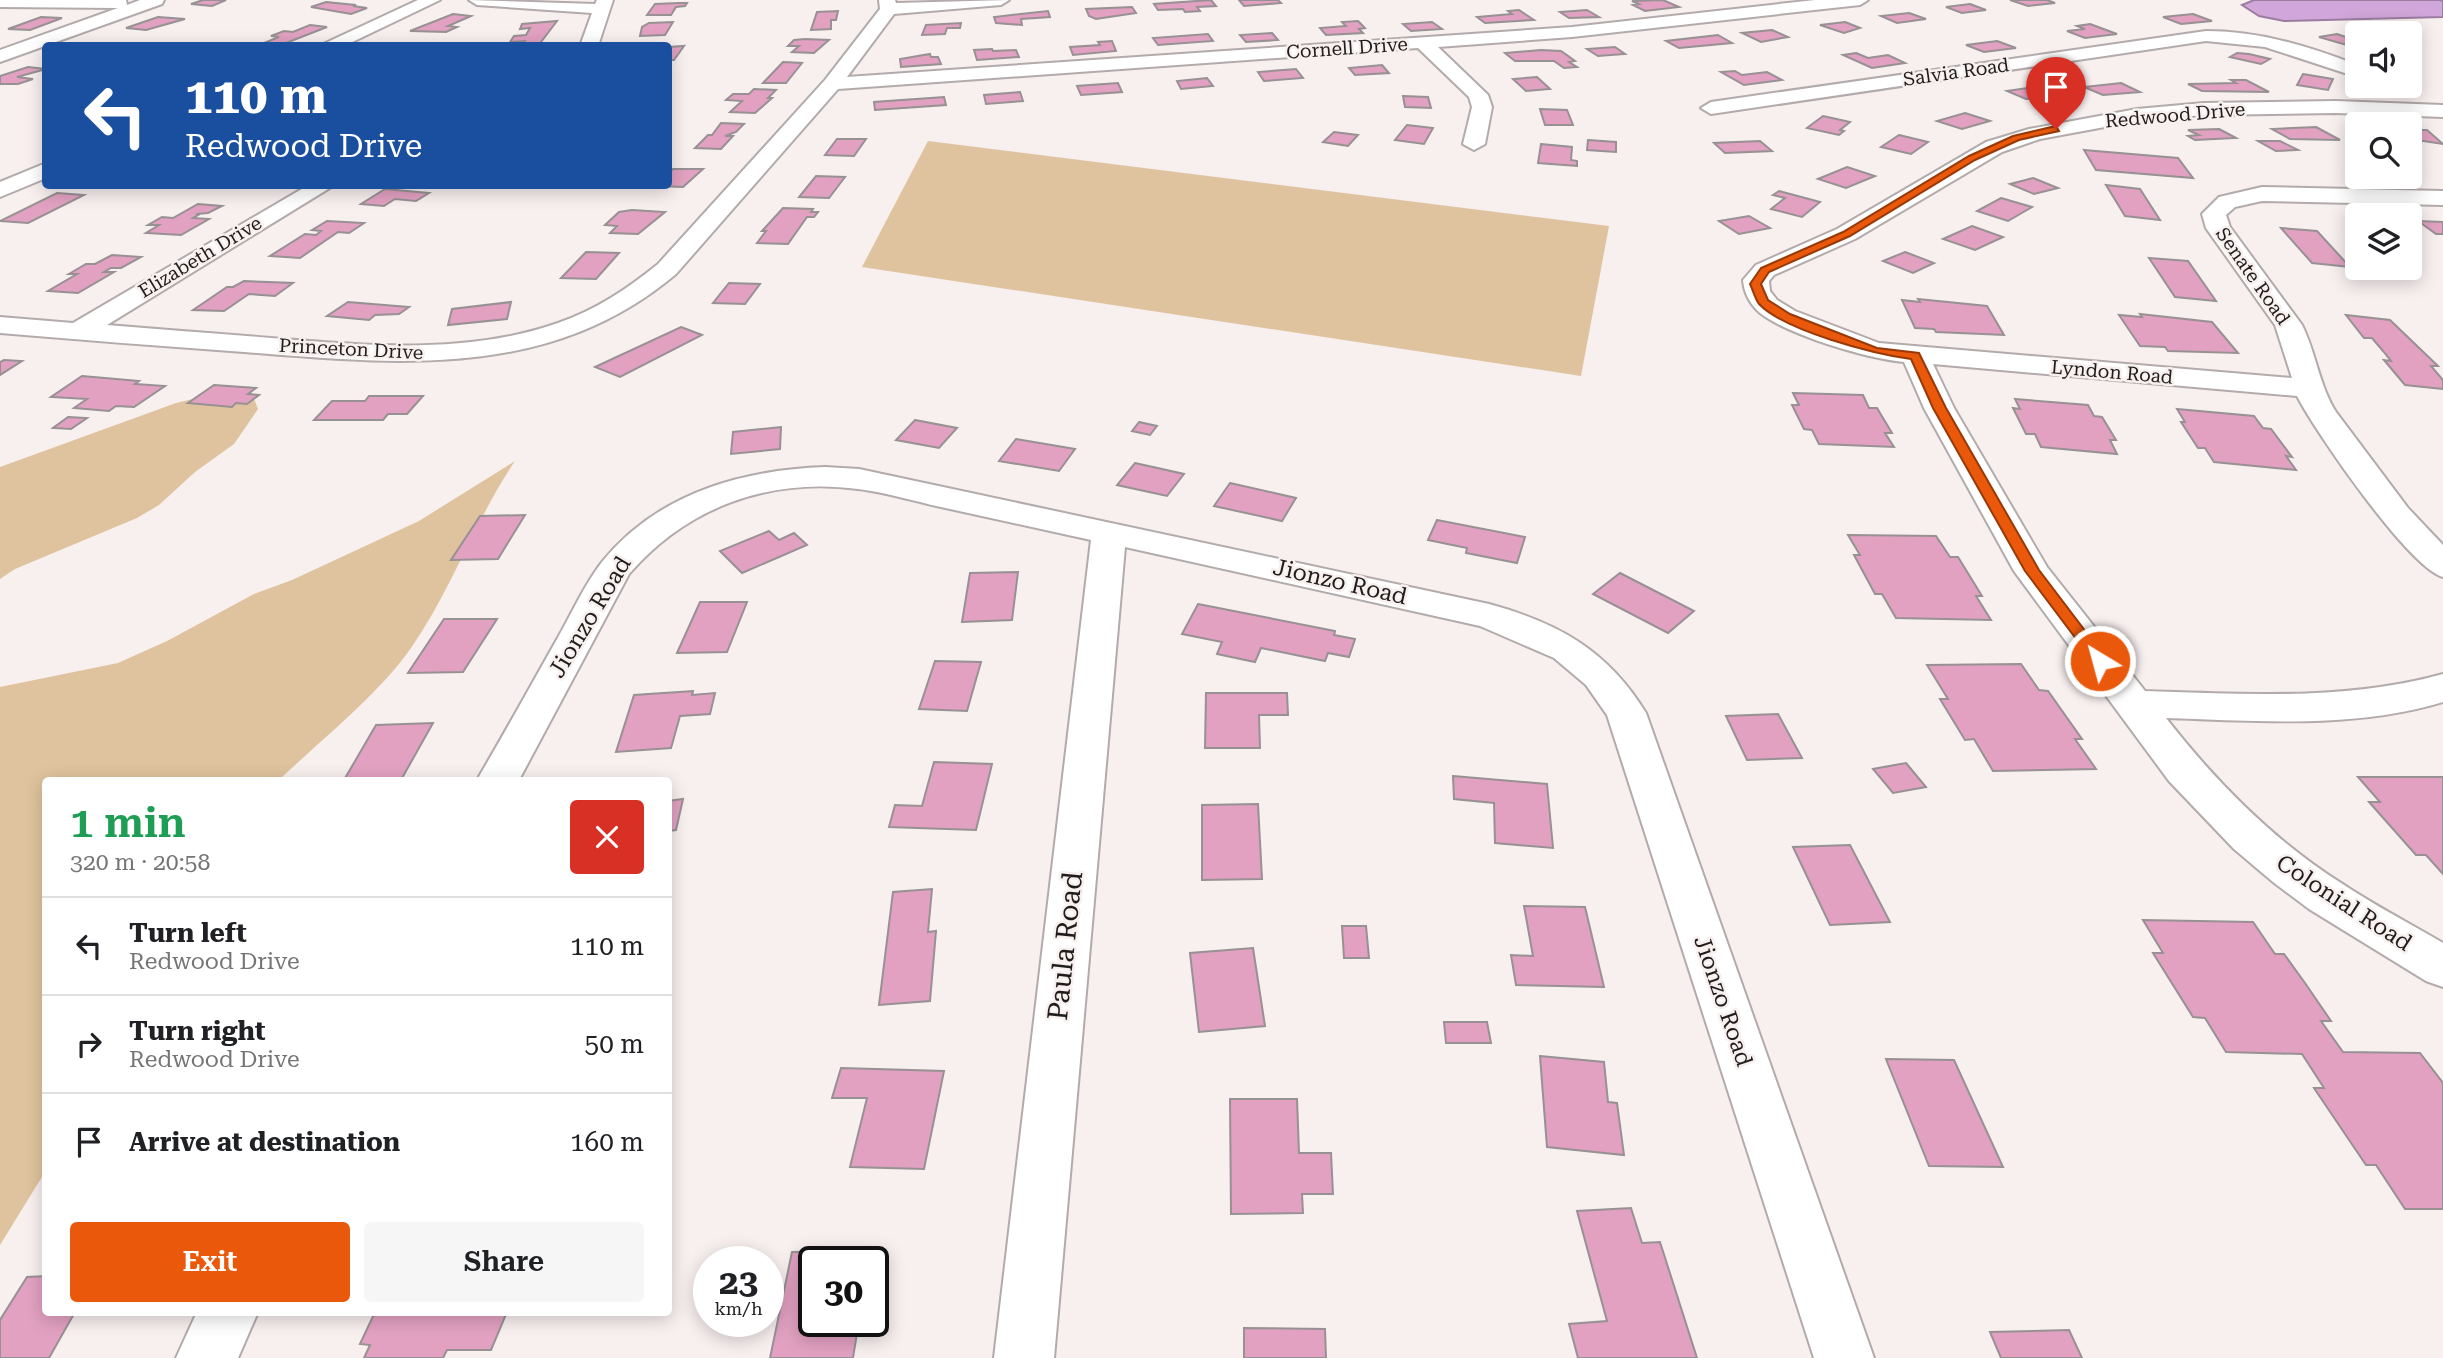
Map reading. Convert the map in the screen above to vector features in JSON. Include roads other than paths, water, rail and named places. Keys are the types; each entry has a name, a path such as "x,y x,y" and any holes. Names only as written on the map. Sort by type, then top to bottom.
{"street":[{"path":"337,42 432,0"},
{"path":"477,0 603,5 590,42"},
{"path":"888,4 1001,0"},
{"name":"Cornell Drive","path":"832,84 1670,23 1860,0"},
{"path":"0,2 152,1"},
{"path":"0,56 152,1"},
{"name":"Princeton Drive","path":"0,325 372,354 465,352 569,328 628,301 655,281 832,84 888,4"},
{"name":"Salvia Road","path":"1711,108 2206,36 2243,36 2294,48 2345,67"},
{"path":"1423,43 1478,95 1482,107 1474,144"},
{"path":"2420,98 2443,111"},
{"name":"Redwood Drive","path":"1915,356 1875,351 1786,317 1763,301 1757,292 1758,277 1787,259 1846,234 1983,152 2036,133 2137,115 2204,109 2336,107 2443,111"},
{"path":"0,190 42,172"},
{"name":"Elizabeth Drive","path":"78,331 317,189"},
{"name":"Senate Road","path":"2437,553 2363,473 2309,388 2296,341 2218,228 2214,214 2218,208 2240,197 2262,194 2443,198"},
{"name":"Lyndon Road","path":"1915,356 2309,388"},
{"name":"Colonial Road","path":"1915,356 1939,408 2032,571 2184,770 2249,837 2325,897 2443,967"},
{"name":"Jionzo Road","path":"500,777 587,618 628,552 665,522 713,496 770,479 845,477 1293,571 1489,616 1552,640 1600,676 1615,694 1629,723 1844,1358"},
{"name":"Paula Road","path":"1024,1358 1109,534"},
{"path":"2133,704 2345,705 2405,699 2443,687"},
{"path":"206,1358 227,1316"}]}
